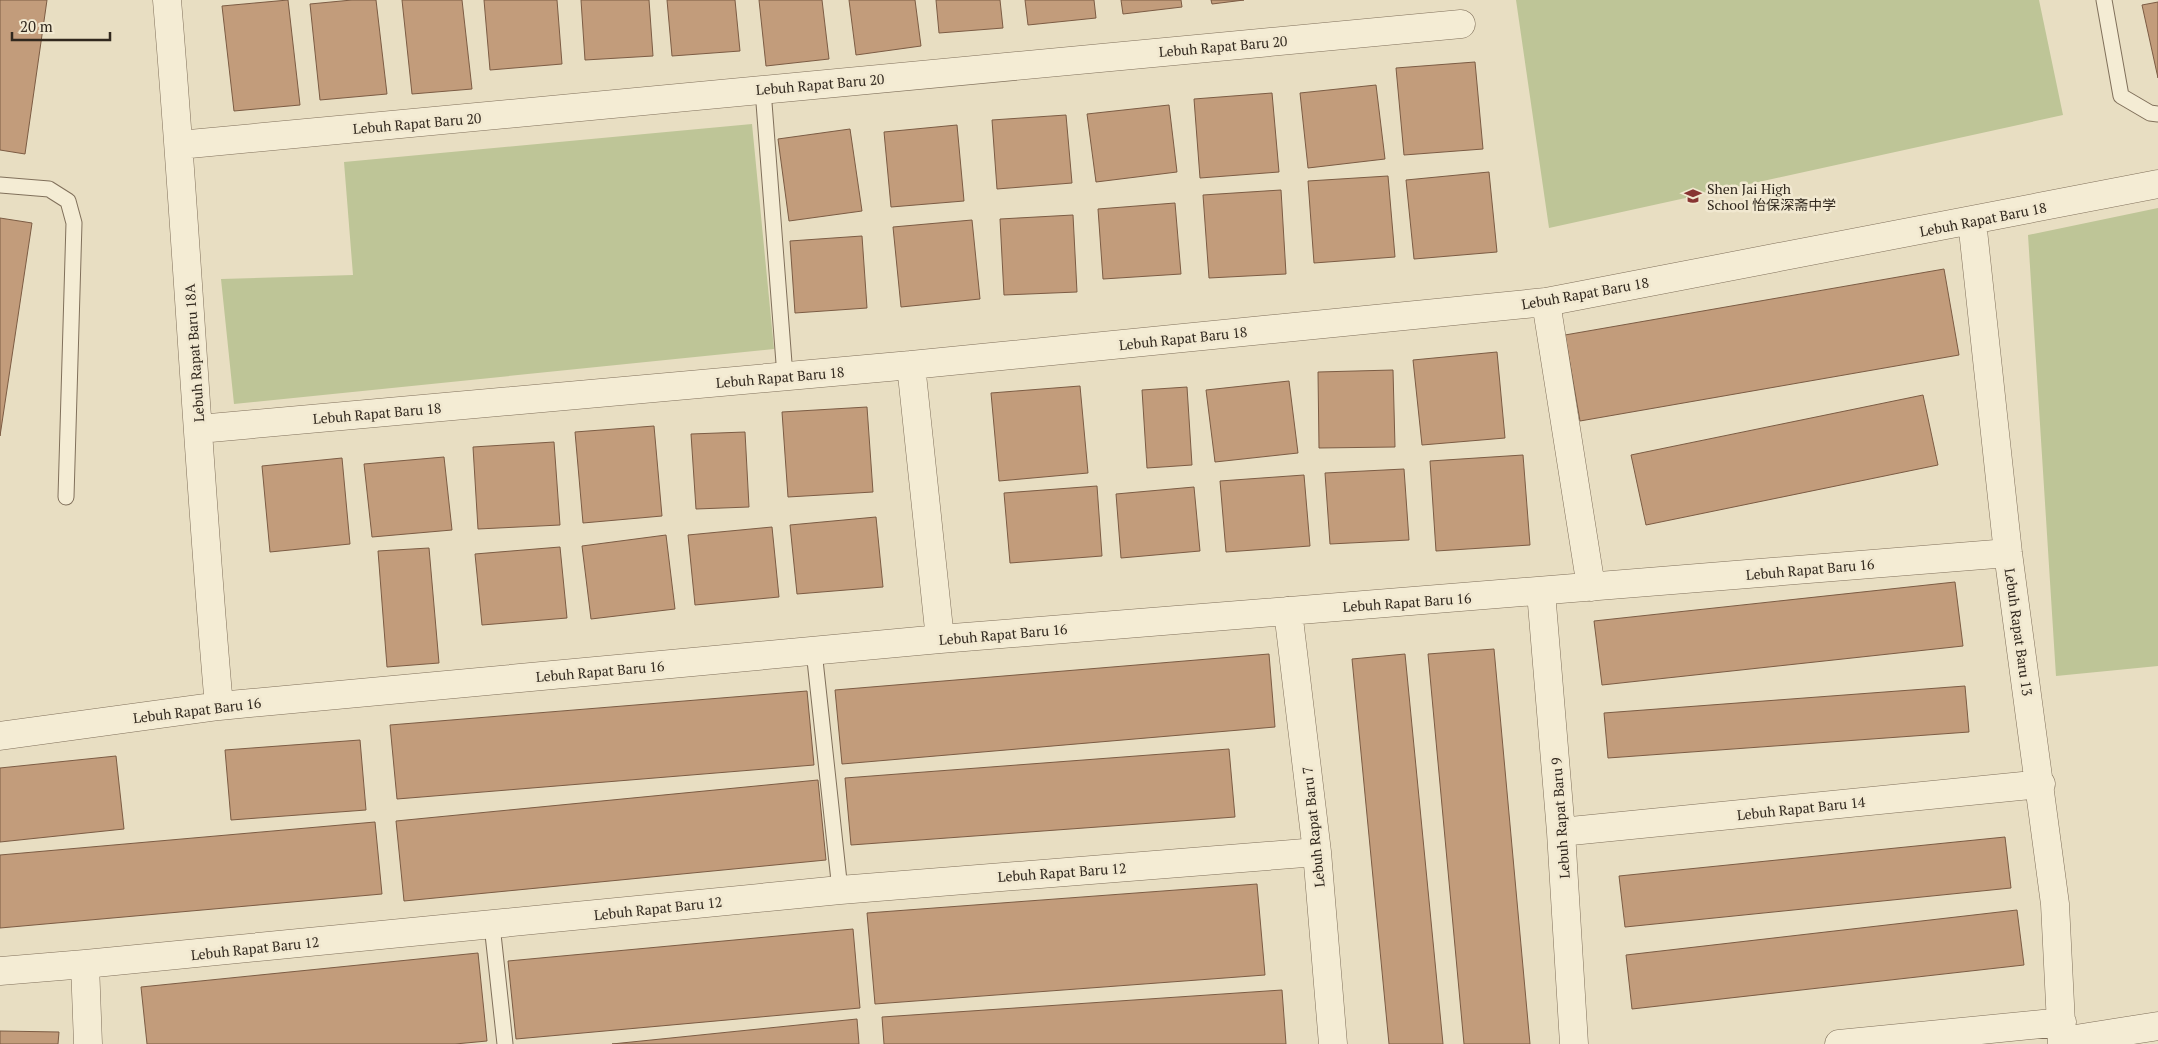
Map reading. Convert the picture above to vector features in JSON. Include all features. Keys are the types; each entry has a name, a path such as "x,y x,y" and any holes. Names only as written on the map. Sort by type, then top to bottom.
{"street":[{"name":"Lebuh Rapat Baru 18A","path":"167,0 180,145 208,584 219,706"},
{"name":"Lebuh Rapat Baru 20","path":"180,145 1461,24"},
{"name":"Lebuh Rapat Baru 18","path":"199,429 911,365 1546,302 2158,184"},
{"name":"Lebuh Rapat Baru 13","path":"1972,221 2008,552 2055,904 2062,1035"},
{"path":"1546,302 1591,587"},
{"path":"911,365 940,639"},
{"name":"Lebuh Rapat Baru 16","path":"0,736 219,706 940,639 1541,592 2008,552"},
{"name":"Lebuh Rapat Baru 9","path":"1541,592 1562,832 1574,1044"},
{"name":"Lebuh Rapat Baru 7","path":"1288,611 1317,852 1333,1044"},
{"name":"Lebuh Rapat Baru 14","path":"1562,832 2040,784"},
{"name":"Lebuh Rapat Baru 12","path":"0,971 840,890 1317,852"},
{"path":"85,964 88,1044"},
{"path":"1839,1044 1934,1038 2062,1035 2158,1026"}],"lane":[{"path":"2104,0 2121,96 2150,114 2158,114"},
{"path":"763,90 785,376"},
{"path":"0,185 49,189 68,201 74,223 66,497"},
{"path":"814,652 840,890"},
{"path":"492,925 505,1044"}],"green space":[{"name":"Shen Jai High School 怡保深斋中学","path":"1516,0 2039,0 2063,115 1549,228"},
{"path":"752,124 774,349 234,404 221,279 353,275 344,162"},
{"path":"2158,208 2158,666 2056,676 2028,235"}],"building":[{"path":"0,0 47,0 25,154 0,150"},
{"path":"288,0 300,105 234,111 222,6"},
{"path":"376,0 387,94 320,100 310,4"},
{"path":"402,0 462,0 472,89 412,94"},
{"path":"484,0 557,0 562,64 490,70"},
{"path":"581,0 649,0 653,56 585,60"},
{"path":"667,0 735,0 740,51 672,56"},
{"path":"759,0 822,0 829,59 766,66"},
{"path":"849,0 915,0 921,46 856,55"},
{"path":"936,0 1000,0 1003,28 939,33"},
{"path":"1025,0 1094,0 1096,18 1028,25"},
{"path":"1121,0 1181,0 1182,7 1123,14"},
{"path":"1211,0 1244,0 1212,4"},
{"path":"2158,2 2158,78 2142,5"},
{"path":"1475,62 1483,149 1404,155 1396,68"},
{"path":"1376,85 1385,159 1308,168 1300,93"},
{"path":"1272,93 1279,172 1200,178 1194,99"},
{"path":"1169,105 1177,172 1096,182 1087,114"},
{"path":"1066,115 1072,183 997,189 992,120"},
{"path":"957,125 964,201 891,207 884,132"},
{"path":"850,129 862,211 789,221 778,139"},
{"path":"1489,172 1497,252 1414,259 1406,180"},
{"path":"1388,176 1395,257 1314,263 1308,181"},
{"path":"1281,190 1286,274 1209,278 1203,195"},
{"path":"1175,203 1181,274 1103,279 1098,209"},
{"path":"1073,215 1077,292 1004,295 1000,219"},
{"path":"0,218 32,223 0,436"},
{"path":"972,220 980,299 901,307 893,227"},
{"path":"862,236 867,308 795,313 790,241"},
{"path":"1944,269 1959,355 1580,421 1565,335"},
{"path":"1497,352 1505,438 1422,445 1413,360"},
{"path":"1393,370 1395,447 1319,448 1318,372"},
{"path":"1289,381 1298,453 1215,462 1206,390"},
{"path":"1080,386 1088,473 999,481 991,393"},
{"path":"1187,387 1192,465 1147,468 1142,390"},
{"path":"1923,395 1938,465 1646,525 1631,455"},
{"path":"867,407 873,492 788,497 782,412"},
{"path":"654,426 662,516 583,523 575,432"},
{"path":"745,432 749,507 696,509 691,434"},
{"path":"554,442 560,525 478,529 473,447"},
{"path":"1523,455 1530,545 1436,551 1430,461"},
{"path":"444,457 452,530 372,537 364,464"},
{"path":"342,458 350,544 270,552 262,466"},
{"path":"1404,469 1409,540 1330,544 1325,473"},
{"path":"1304,475 1310,546 1226,552 1220,481"},
{"path":"1097,486 1102,556 1010,563 1004,493"},
{"path":"1194,487 1200,551 1121,558 1116,494"},
{"path":"876,517 883,587 797,594 790,525"},
{"path":"772,527 779,597 695,605 688,535"},
{"path":"666,535 675,609 591,619 582,546"},
{"path":"560,547 567,618 482,625 475,554"},
{"path":"429,548 439,663 387,667 378,551"},
{"path":"1955,582 1963,646 1602,685 1594,621"},
{"path":"1494,649 1530,1044 1464,1044 1428,654"},
{"path":"1269,654 1275,727 842,764 835,690"},
{"path":"1405,654 1443,1044 1389,1044 1352,659"},
{"path":"1965,686 1969,732 1608,758 1604,713"},
{"path":"807,691 814,765 397,799 390,725"},
{"path":"360,740 366,810 231,820 225,750"},
{"path":"1229,749 1235,817 851,845 845,778"},
{"path":"116,756 124,829 0,842 0,768"},
{"path":"818,780 826,860 404,901 396,821"},
{"path":"375,822 382,894 0,928 0,855"},
{"path":"2005,837 2011,888 1625,927 1619,876"},
{"path":"1257,884 1265,975 875,1004 867,913"},
{"path":"2017,910 2024,965 1632,1009 1626,955"},
{"path":"853,929 860,1008 516,1039 508,961"},
{"path":"478,953 487,1041 455,1044 147,1044 141,987"},
{"path":"1282,990 1286,1044 884,1044 882,1017"},
{"path":"857,1019 859,1044 612,1044"},
{"path":"0,1031 59,1032 58,1044 0,1044"}],"place":[{"name":"Shen Jai High School 怡保深斋中学","path":"1693,196"}]}
